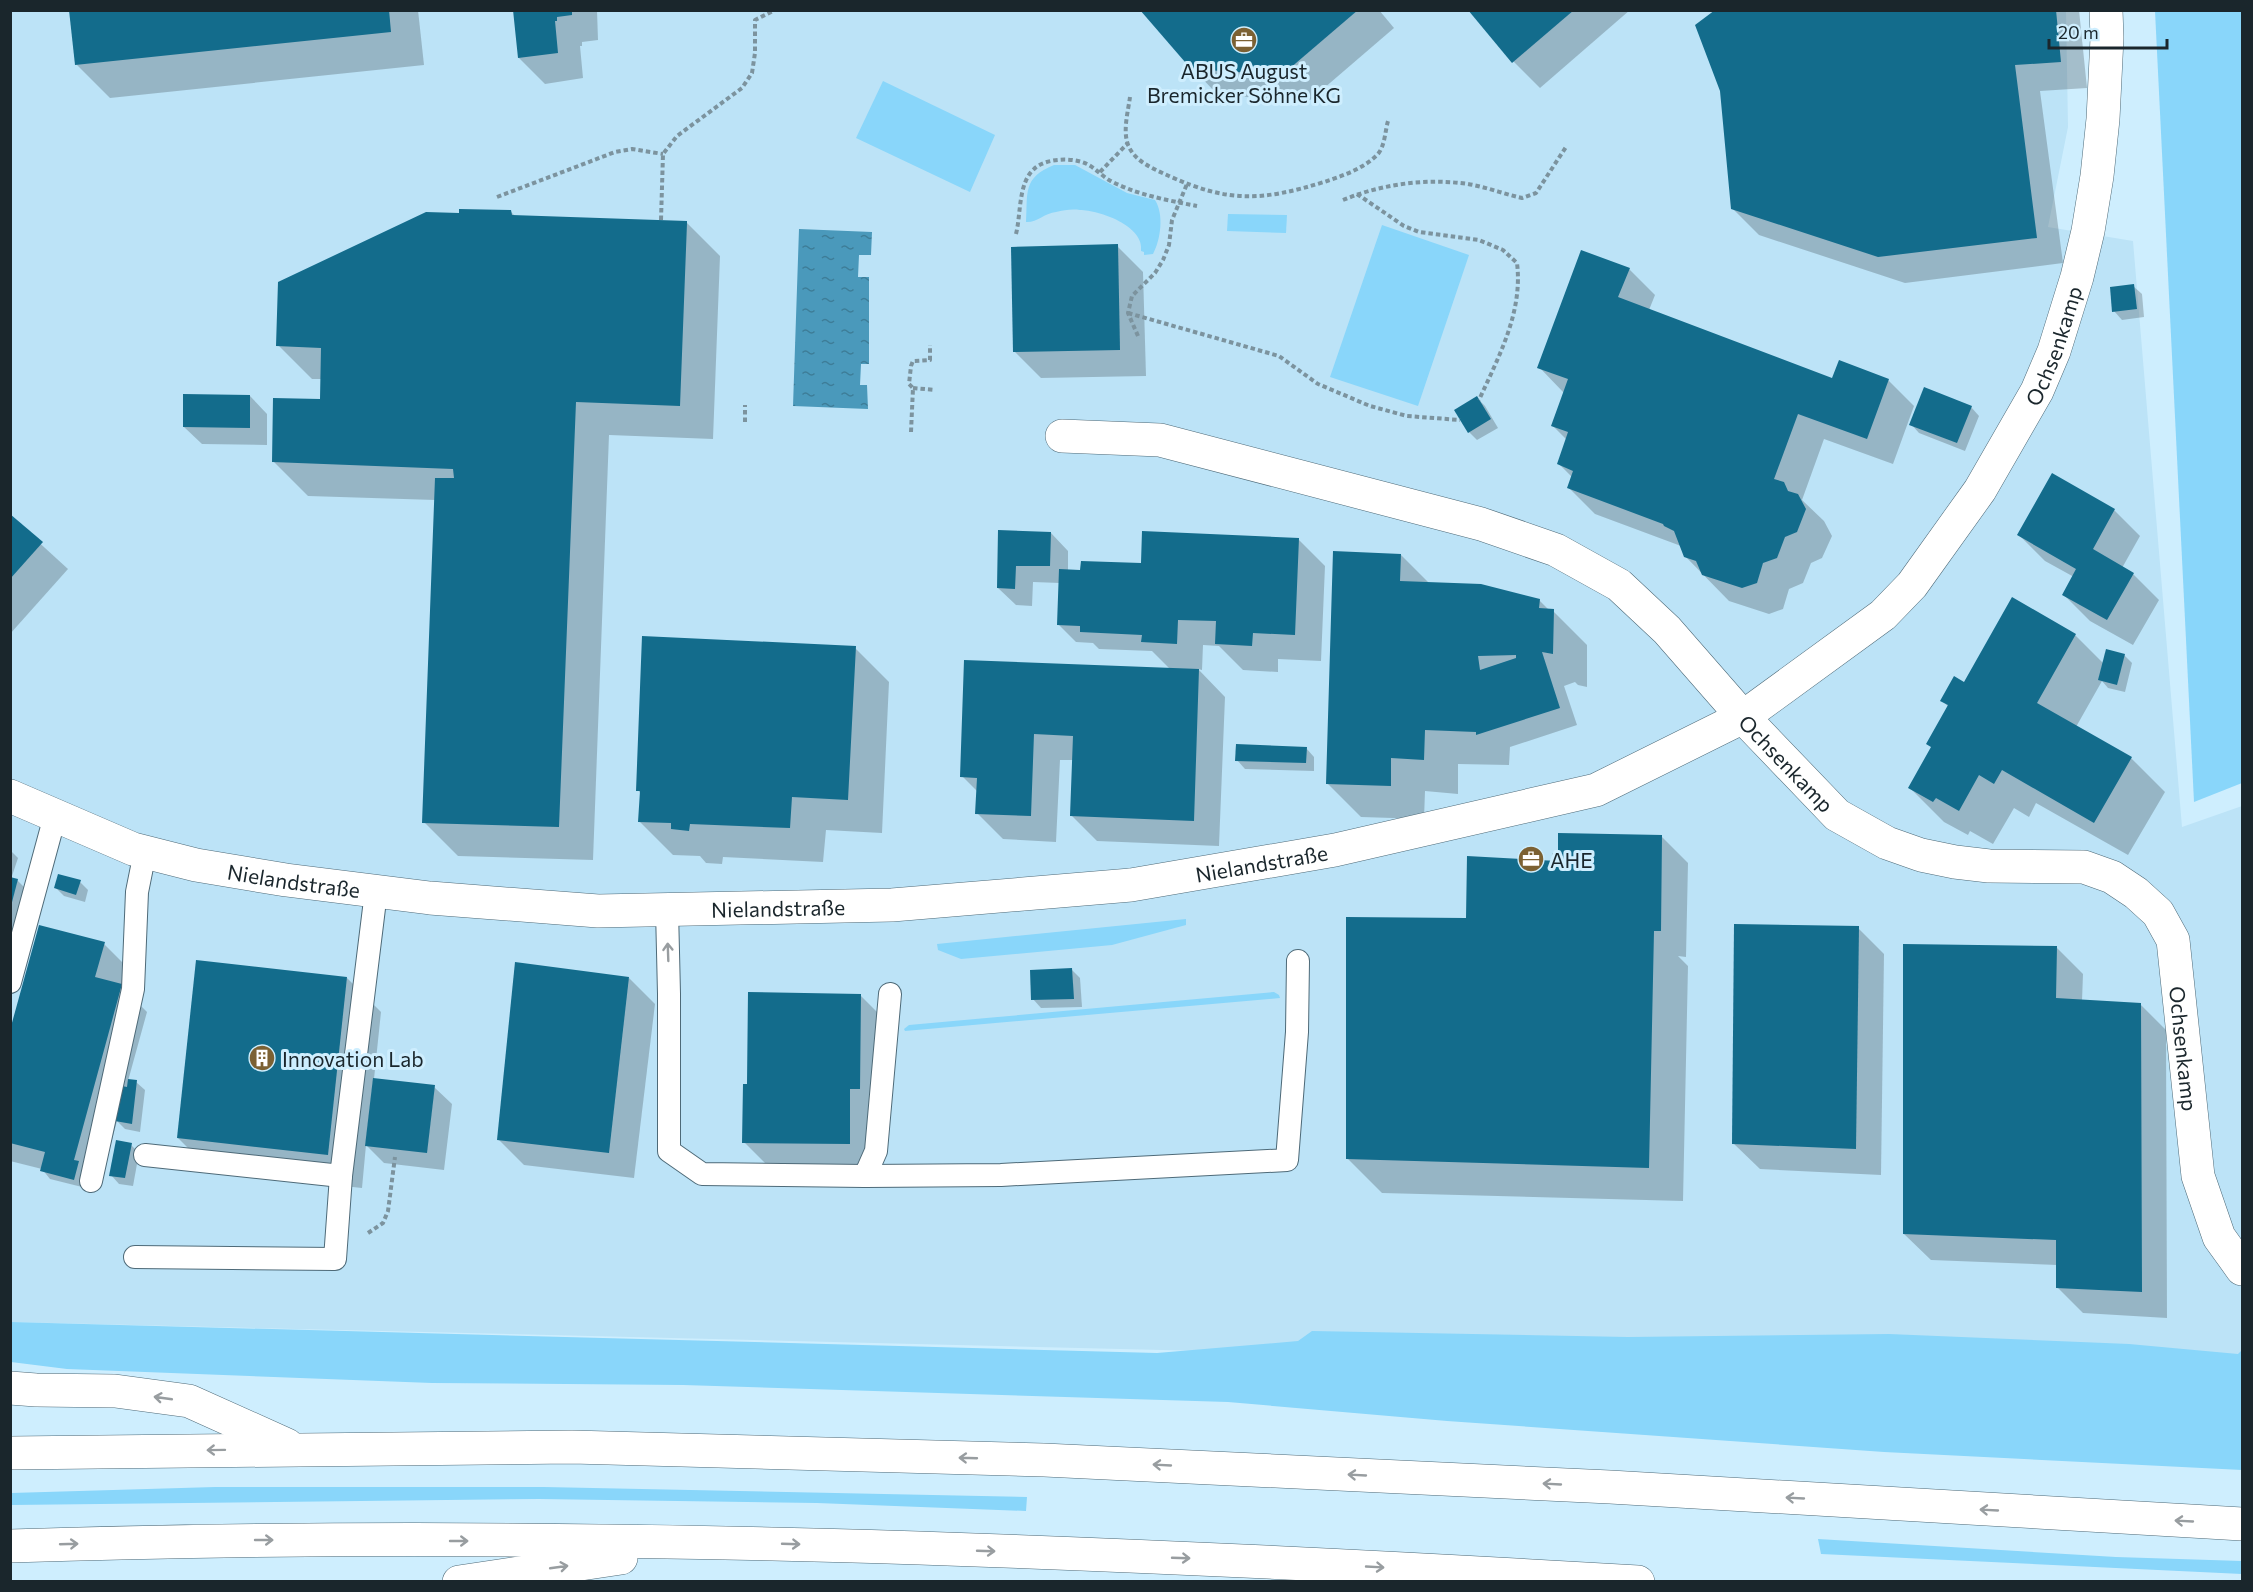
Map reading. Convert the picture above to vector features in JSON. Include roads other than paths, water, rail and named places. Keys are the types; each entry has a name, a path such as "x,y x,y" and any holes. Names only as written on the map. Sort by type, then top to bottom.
{"main road":[{"name":"Ochsenkamp","path":"2106,10 2108,38 2103,118 2088,231 2054,351 2037,391 1980,489 1912,585 1883,615 1743,717 1837,815 1887,843 1921,855 1954,862 1989,866 2084,867 2112,877 2136,893 2158,914 2173,940 2178,967 2198,1176 2220,1237 2242,1269"},
{"path":"1062,436 1160,440 1481,524 1557,550 1619,585 1667,630 1743,717"},
{"name":"Nielandstraße","path":"10,796 144,852 218,869 285,880 430,898 598,911 892,905 1131,885 1335,850 1596,790 1743,717"},
{"path":"10,1388 115,1391 189,1401 295,1449"},
{"path":"10,1453 572,1447 1044,1460 1610,1487 2242,1524"},
{"path":"10,1545 181,1540 732,1541 1300,1563 1638,1581"},
{"path":"459,1581 732,1541"}],"lane":[{"path":"10,982 55,816"},
{"path":"92,1181 134,989 137,892 144,852"},
{"path":"135,1257 335,1259 341,1176 376,891"},
{"path":"667,910 669,1151 702,1174 865,1176 1001,1174 1287,1160 1297,1032 1298,961"},
{"path":"865,1176 876,1151 890,994"},
{"path":"145,1155 341,1176"}],"water":[{"path":"799,229 872,232 871,255 859,255 858,277 869,277 869,364 861,364 860,385 867,385 868,409 793,406"}],"place":[{"name":"ABUS August Bremicker Söhne KG","path":"1244,40"},
{"name":"AHE","path":"1531,859"},
{"name":"Innovation Lab","path":"262,1058"}]}
